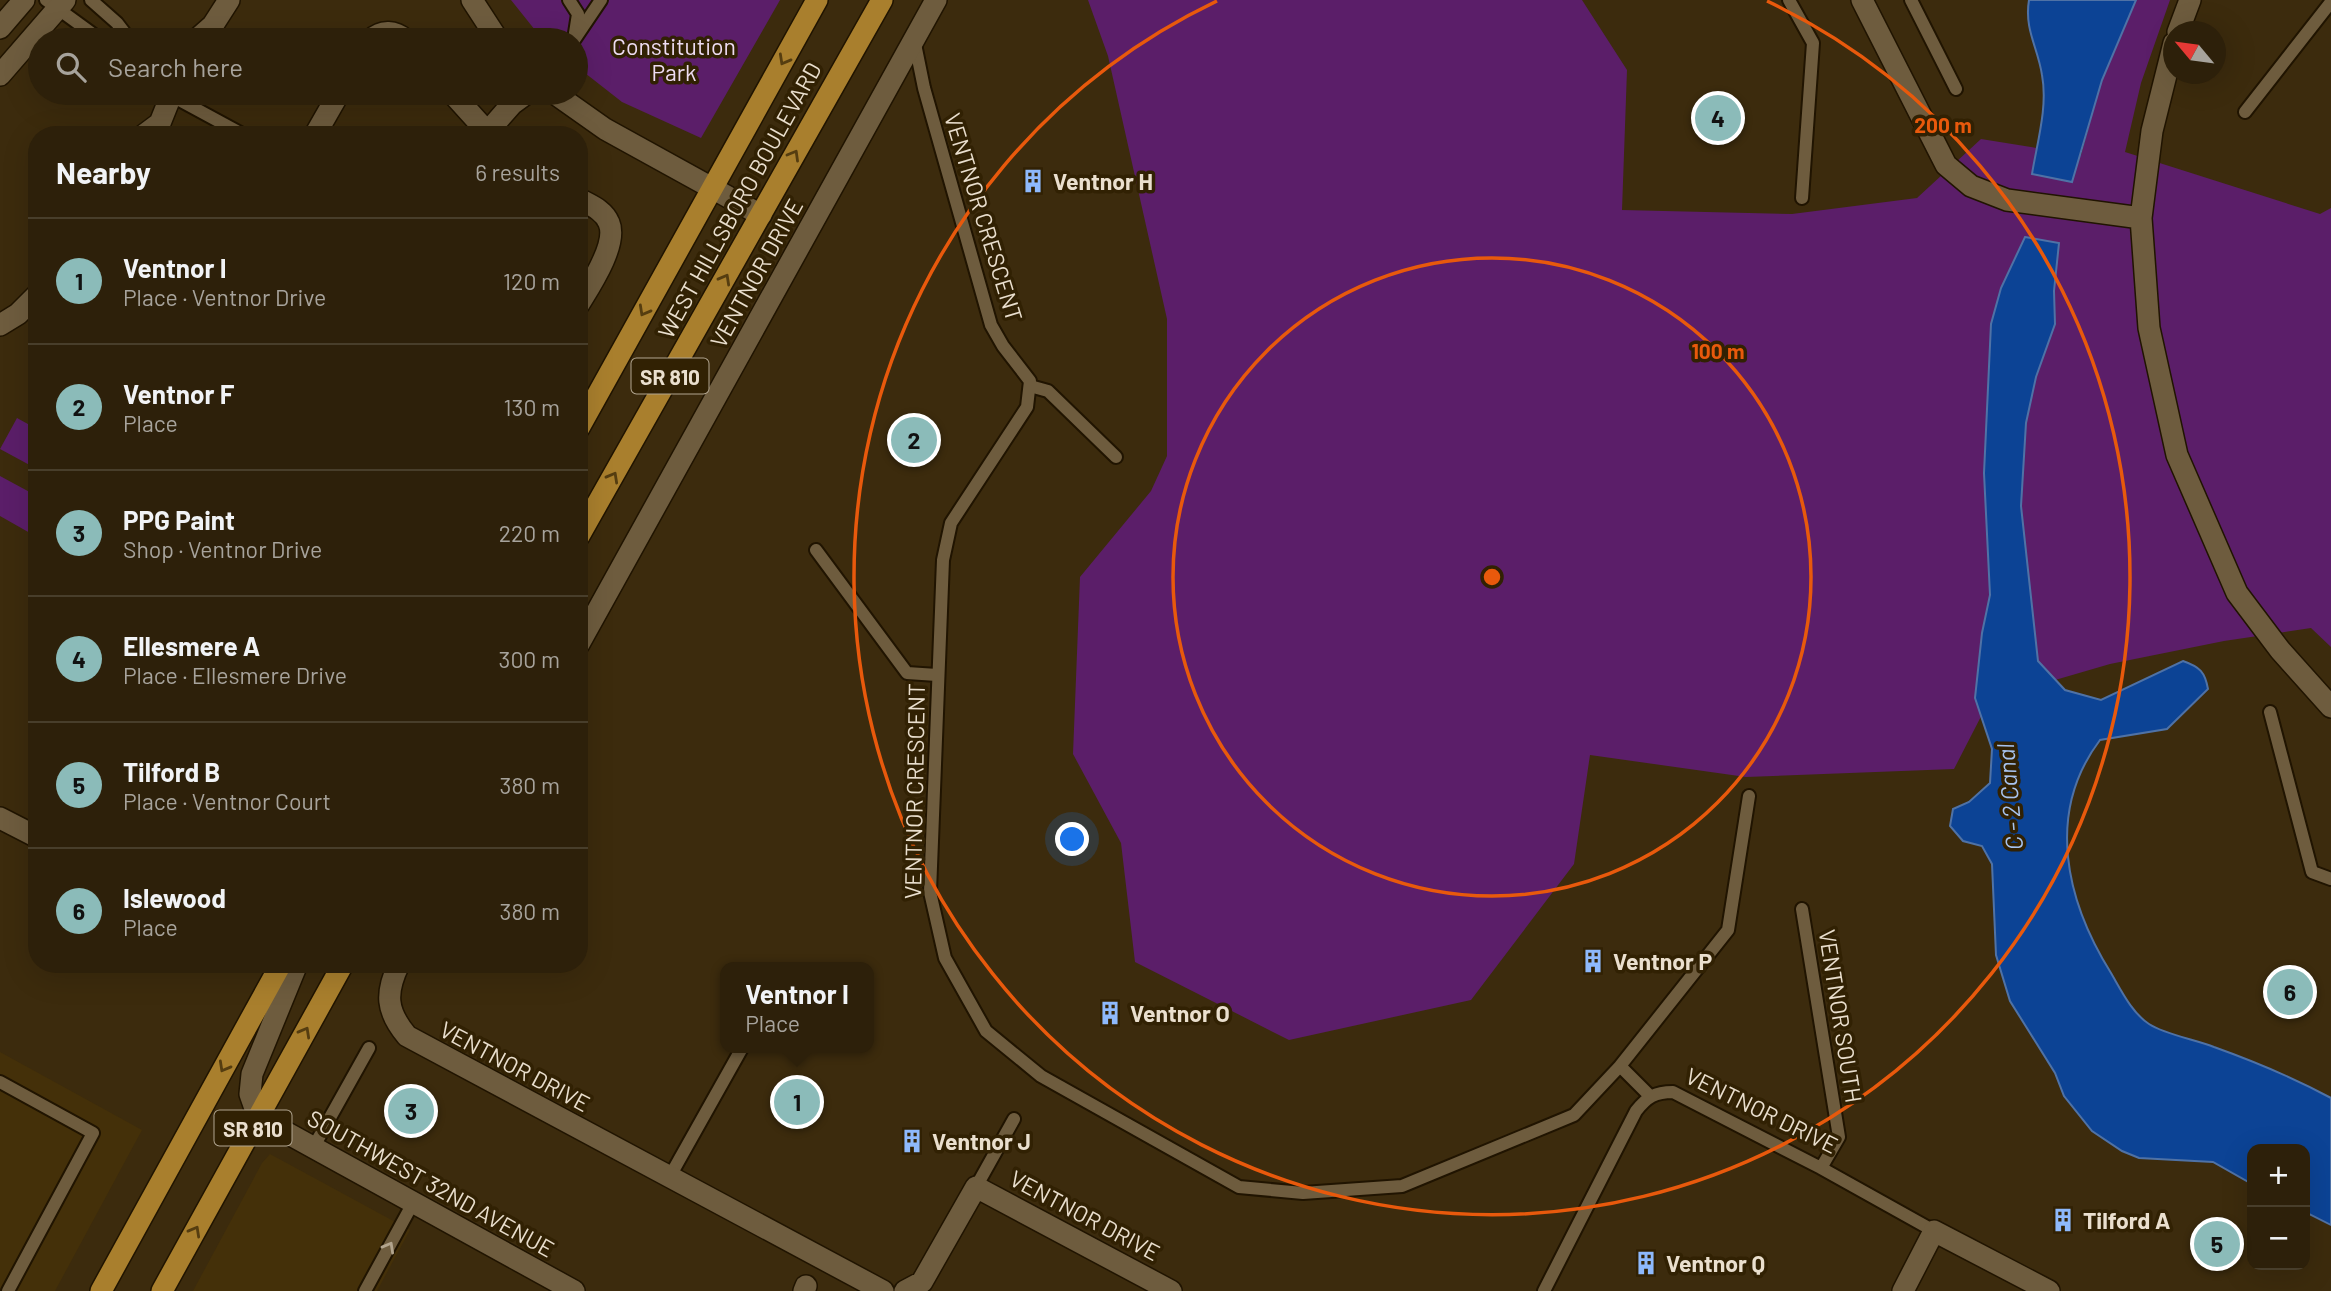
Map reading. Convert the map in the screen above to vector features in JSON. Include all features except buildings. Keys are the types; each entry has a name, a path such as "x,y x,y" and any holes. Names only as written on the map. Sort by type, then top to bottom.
{"main road":[{"name":"WEST HILLSBORO BOULEVARD","path":"588,412 817,0"},
{"name":"WEST HILLSBORO BOULEVARD","path":"588,521 883,0"},
{"name":"SR 810","path":"101,1291 276,973"},
{"name":"SR 810","path":"162,1291 338,973"}],"street":[{"path":"0,29 24,0"},
{"path":"210,28 229,0"},
{"path":"472,0 490,28"},
{"name":"VENTNOR DRIVE","path":"588,628 936,0"},
{"path":"1861,0 1946,165 1971,186 2007,200 2141,218"},
{"path":"2182,21 2190,0"},
{"path":"37,28 56,3"},
{"path":"0,75 28,39"},
{"path":"2164,84 2152,131 2141,218 2148,328 2177,455 2237,593 2280,650 2331,707"},
{"path":"155,126 167,105"},
{"path":"320,126 332,105"},
{"path":"463,105 481,126"},
{"path":"494,126 511,105"},
{"path":"571,105 605,129 761,215"},
{"path":"588,204 600,211 609,223 611,235 600,269 588,289"},
{"path":"0,325 28,304"},
{"path":"0,818 28,833"},
{"path":"258,1117 250,1094 251,1074 293,973"},
{"name":"VENTNOR DRIVE","path":"396,973 388,1001 395,1020 407,1036 883,1291"},
{"name":"SOUTHWEST 32ND AVENUE","path":"258,1117 413,1203 537,1282 575,1291"},
{"name":"VENTNOR DRIVE","path":"905,1291 922,1282 976,1187 1171,1291"},
{"path":"1903,1291 1934,1231 2049,1291"}],"lane":[{"path":"91,0 121,28"},
{"path":"569,0 578,14 576,28"},
{"path":"582,28 601,0"},
{"path":"1789,0 1813,43 1802,198"},
{"path":"1911,0 1955,89"},
{"path":"2245,112 2331,2"},
{"path":"56,3 86,28"},
{"name":"VENTNOR CRESCENT","path":"914,39 924,88 991,325 1003,346 1022,367 1030,386 1027,407 1016,427 951,523 943,560 930,892 945,958 986,1031 1041,1076 1239,1186 1303,1194 1402,1186 1574,1115 1620,1066"},
{"path":"191,105 228,126"},
{"path":"1030,386 1048,391 1116,457"},
{"path":"816,550 907,673 937,675"},
{"path":"2270,712 2312,872 2331,879"},
{"path":"1650,1096 1620,1066 1728,930 1749,796"},
{"name":"VENTNOR SOUTH","path":"1802,909 1839,1137 1821,1168"},
{"path":"313,1148 369,1048"},
{"path":"669,1178 739,1053"},
{"path":"0,1082 93,1133 8,1291"},
{"name":"VENTNOR DRIVE","path":"1544,1291 1636,1111 1650,1096 1673,1092 1821,1168 1934,1231"},
{"path":"976,1187 1014,1119"},
{"path":"365,1291 413,1203"}],"shaded area":[{"path":"0,1052 142,1130 55,1291 0,1291"},
{"path":"270,1154 410,1230 377,1291 193,1291 262,1163"}],"green space":[{"name":"Constitution Park","path":"511,0 780,0 701,138 622,102 588,75 588,28 533,28"},
{"path":"1088,0 1582,0 1627,70 1622,210 1792,214 1917,198 1981,139 2081,155 2102,79 2136,0 2170,0 2141,83 2125,152 2320,214 2331,208 2331,647 2311,628 2224,641 2110,664 1990,699 1954,769 1746,777 1590,755 1574,864 1471,1000 1289,1040 1135,962 1121,843 1073,754 1080,577 1151,491 1167,456 1167,319 1108,56"},
{"path":"17,418 28,424 28,464 0,449"},
{"path":"0,476 28,491 28,532 0,516"}],"water":[{"path":"2029,0 2136,0 2102,80 2072,182 2032,174 2044,100 2040,65 2028,20"},
{"name":"C - 2 Canal","path":"2025,237 2059,243 2054,291 2055,324 2036,377 2026,423 2021,506 2038,661 2065,690 2101,700 2183,661 2201,671 2208,689 2167,729 2100,740 2083,768 2072,797 2067,827 2073,887 2083,916 2095,945 2127,1001 2149,1024 2259,1064 2331,1098 2331,1225 2310,1214 2310,1144 2247,1144 2247,1181 2213,1162 2139,1158 2122,1151 2092,1131 2064,1096 2055,1073 2010,1001 1996,955 1992,864 1982,846 1963,841 1950,826 1953,809 1969,802 1990,783 1992,749 1975,698 1982,633 1990,595 1984,473 1991,324 2001,288"}],"place":[{"name":"Ellesmere A","path":"1718,118"},
{"name":"Ventnor H","path":"1033,181"},
{"name":"Ventnor F","path":"914,440"},
{"name":"Ventnor P","path":"1593,961"},
{"name":"Islewood","path":"2290,992"},
{"name":"Ventnor O","path":"1110,1013"},
{"name":"Ventnor I","path":"797,1102"},
{"name":"PPG Paint","path":"411,1111"},
{"name":"Ventnor J","path":"912,1141"},
{"name":"Tilford A","path":"2063,1220"},
{"name":"Tilford B","path":"2217,1244"},
{"name":"Ventnor Q","path":"1646,1263"}]}
